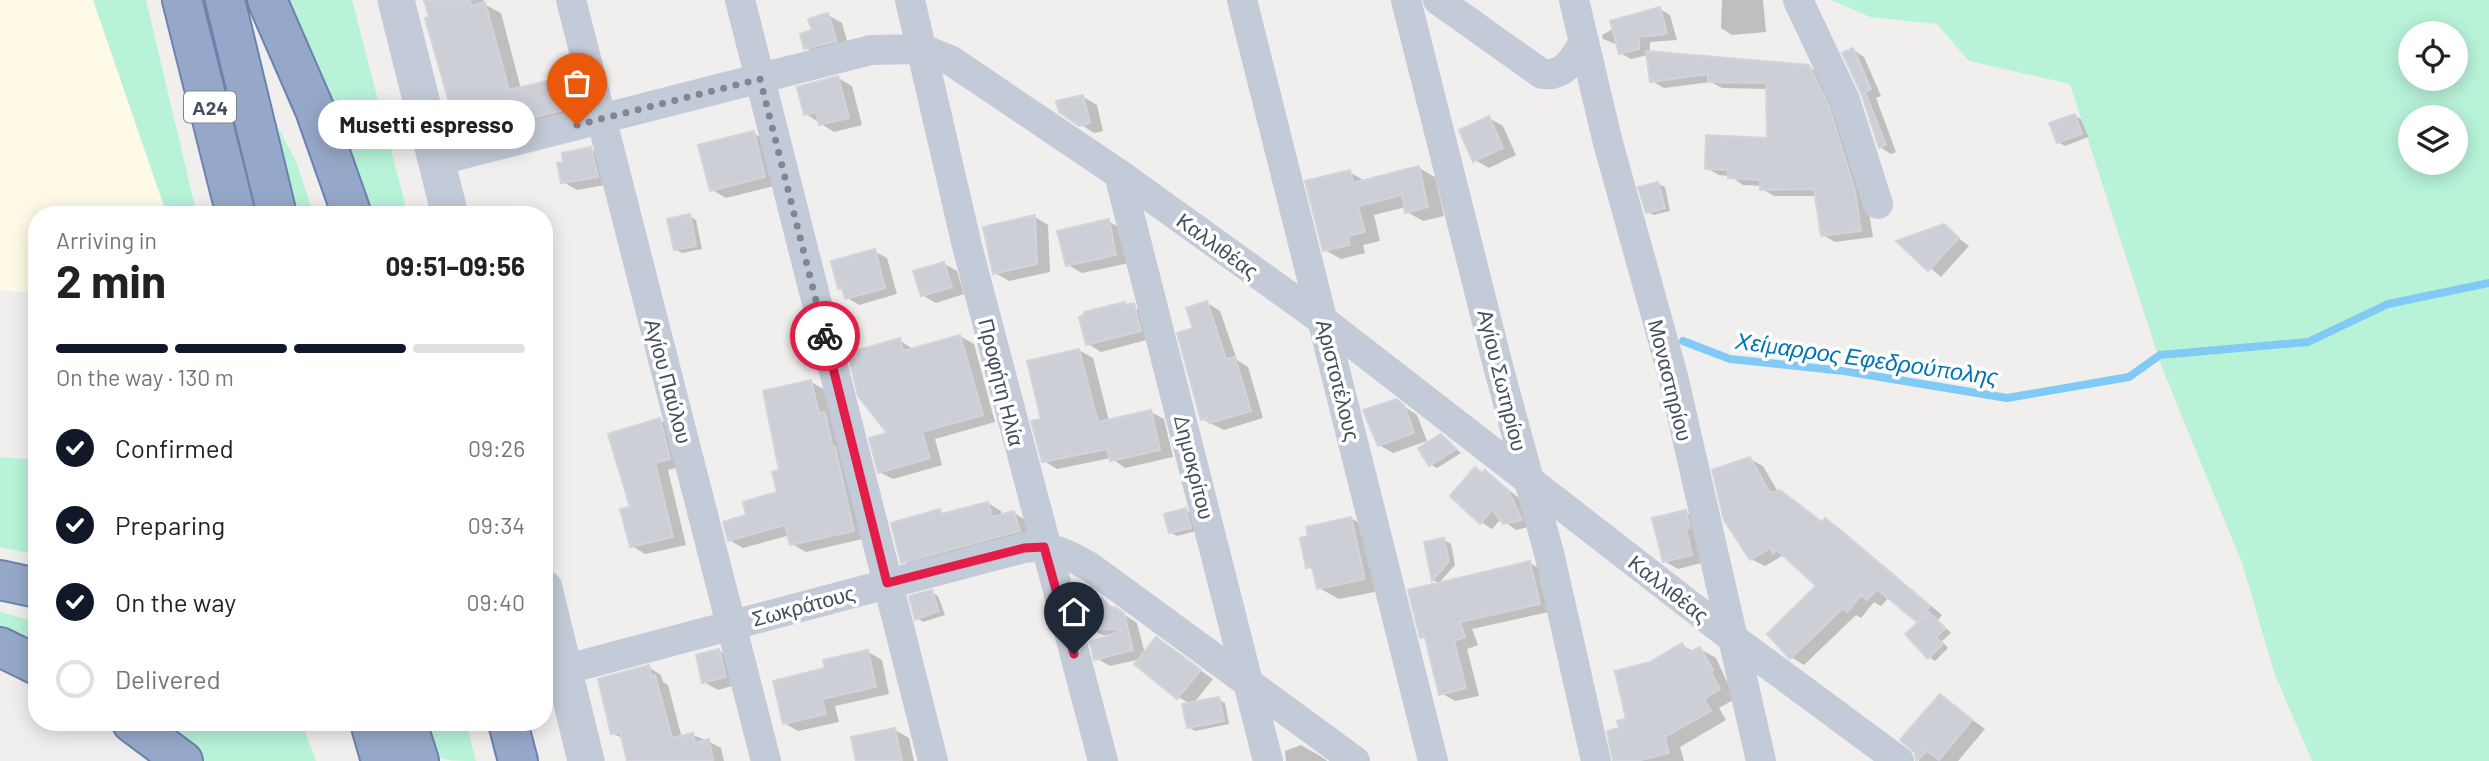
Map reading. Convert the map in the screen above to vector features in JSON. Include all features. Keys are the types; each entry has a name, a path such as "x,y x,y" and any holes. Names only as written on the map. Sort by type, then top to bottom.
{"highway":[{"name":"Α24","path":"182,0 234,206"},
{"name":"Α24","path":"225,0 275,206"},
{"path":"267,0 310,97 349,206"},
{"path":"0,580 28,586"},
{"path":"0,647 28,661"},
{"path":"143,731 183,761"},
{"path":"372,731 381,761"},
{"path":"410,731 419,761"},
{"path":"510,731 518,761"}],"street":[{"path":"396,0 448,206"},
{"name":"Αγίου Παύλου","path":"571,0 766,761"},
{"path":"740,0 933,761"},
{"name":"Προφήτη Ηλία","path":"909,0 967,246 1044,547 1103,761"},
{"name":"Αριστοτέλους","path":"1242,0 1325,322 1433,761"},
{"name":"Αγίου Σωτηρίου","path":"1406,0 1550,558 1596,761"},
{"path":"1437,0 1512,56 1542,74 1554,75 1566,67 1584,42"},
{"name":"Μοναστηρίου","path":"1574,0 1608,143 1673,376 1761,761"},
{"path":"1798,0 1845,100 1878,204"},
{"name":"Καλλιθέας","path":"436,161 871,50 922,49 965,69 1119,174 1325,322 1731,637 1899,761"},
{"name":"Δημοκρίτου","path":"1119,174 1268,761"},
{"name":"Σωκράτους","path":"563,670 887,583 1024,548 1044,547 1060,551 1090,567 1355,761"},
{"path":"553,627 586,761"}],"shaded area":[{"path":"0,0 115,0 190,206 28,206 28,292 0,290"}],"green space":[{"path":"93,0 146,0 195,206 164,206"},
{"path":"266,0 352,0 406,206 355,206"},
{"path":"1831,0 2489,0 2489,761 2312,761 2275,675 2242,563 2162,368 2070,84 1969,61 1937,24 1870,17"},
{"path":"256,86 296,161 311,206 288,206"},
{"path":"0,457 28,459 28,553 0,547"},
{"path":"0,612 28,620 28,667 0,652"},
{"path":"138,731 305,731 316,761 174,761"},
{"path":"428,731 468,731 476,761 445,759 435,752"}],"building":[{"path":"424,0 470,0 471,6 485,2 509,90 564,77 571,108 459,137 425,18 429,17"},
{"path":"1660,7 1667,34 1639,37 1639,49 1619,54 1610,21"},
{"path":"828,13 837,41 804,49 800,34 812,30 808,19"},
{"path":"1853,48 1871,89 1865,92 1886,145 1879,148 1862,95 1842,53"},
{"path":"1646,51 1809,65 1829,106 1855,191 1861,231 1821,236 1814,189 1760,190 1760,180 1728,178 1728,170 1705,169 1706,135 1767,138 1766,83 1708,82 1708,74 1650,82"},
{"path":"838,76 849,118 819,125 816,112 804,115 797,87"},
{"path":"1083,95 1090,123 1079,126 1059,112 1056,101"},
{"path":"2075,114 2082,134 2057,143 2049,123"},
{"path":"1489,116 1503,148 1473,162 1459,130"},
{"path":"754,131 765,177 710,191 698,145"},
{"path":"591,147 598,177 561,183 557,163 563,162 562,153"},
{"path":"1419,166 1428,207 1405,213 1402,195 1358,206 1365,232 1348,236 1350,245 1323,251 1305,181 1350,170 1353,183"},
{"path":"1658,182 1665,208 1646,213 1638,187"},
{"path":"690,214 696,246 674,250 667,219"},
{"path":"1035,215 1037,264 993,274 983,227"},
{"path":"1109,219 1116,255 1066,266 1057,231"},
{"path":"1944,224 1959,238 1928,271 1896,241"},
{"path":"875,249 885,288 845,299 842,288 838,289 831,261"},
{"path":"944,262 952,287 921,296 913,271"},
{"path":"1207,301 1226,359 1235,357 1251,411 1209,423 1207,418 1201,420 1177,333 1193,328 1186,308"},
{"path":"1125,302 1126,305 1134,303 1141,331 1086,345 1079,317 1084,315 1084,312"},
{"path":"960,335 983,415 922,432 930,458 878,473 869,438 887,433 858,396 848,353 900,338 903,351"},
{"path":"1079,349 1098,422 1151,410 1160,450 1110,461 1107,449 1042,462 1031,421 1041,419 1027,361"},
{"path":"811,380 819,413 825,412 833,448 835,447 854,531 790,545 785,525 728,541 723,522 746,515 743,502 777,492 772,472 779,470 763,391"},
{"path":"1396,399 1404,405 1414,433 1378,446 1363,410"},
{"path":"660,418 670,459 655,463 673,537 630,547 620,509 630,507 608,434"},
{"path":"1441,434 1456,449 1429,466 1418,448"},
{"path":"1750,457 1770,493 1780,490 1822,522 1825,518 1930,606 1917,622 1877,589 1867,600 1861,595 1847,612 1843,608 1790,659 1767,634 1816,586 1777,550 1773,553 1770,548 1750,560 1724,520 1712,470"},
{"path":"1475,467 1482,473 1485,470 1508,490 1522,520 1503,524 1492,510 1480,524 1450,496"},
{"path":"988,502 992,517 1014,511 1020,531 901,563 891,523 940,509 941,514"},
{"path":"1186,508 1191,528 1169,533 1164,514"},
{"path":"1686,510 1690,528 1686,529 1692,555 1663,562 1652,518"},
{"path":"1351,517 1365,579 1317,589 1312,566 1306,568 1300,538 1308,536 1306,527"},
{"path":"1444,538 1449,561 1432,581 1424,542"},
{"path":"1530,561 1540,604 1460,622 1465,637 1454,641 1466,688 1439,695 1425,637 1420,638 1408,590"},
{"path":"932,590 939,611 915,620 909,596"},
{"path":"1102,598 1111,608 1115,607 1124,613 1133,650 1094,660 1090,642 1124,630 1086,628 1079,603"},
{"path":"1929,612 1945,629 1936,637 1943,644 1928,659 1905,634"},
{"path":"1156,637 1201,670 1177,699 1134,664"},
{"path":"1682,643 1688,653 1700,647 1713,670 1711,672 1720,689 1704,699 1711,711 1665,737 1669,753 1637,761 1613,761 1607,731 1619,728 1617,721 1626,719 1615,671 1650,662"},
{"path":"719,649 726,677 702,683 696,655"},
{"path":"868,650 876,687 822,699 826,714 783,724 773,681 825,668 823,660"},
{"path":"649,665 651,676 655,675 672,738 693,733 695,743 709,739 713,761 627,761 620,732 611,734 598,679"},
{"path":"1940,694 1972,720 1939,760 1927,751 1916,761 1915,753 1900,740"},
{"path":"1219,697 1224,721 1187,728 1182,704"},
{"path":"895,728 902,761 856,761 851,737"}],"waterway":[{"name":"Χείμαρρος Εφεδρούπολης","path":"1683,341 1730,359 1844,371 2007,398 2129,377 2160,355 2308,342 2388,304 2489,283"}],"way so far":[{"path":"577,125 760,79 825,336"}],"place":[{"name":"Musetti espresso","path":"577,125"}],"route":[{"path":"825,336 887,583 1024,548 1044,547 1074,654"}]}
